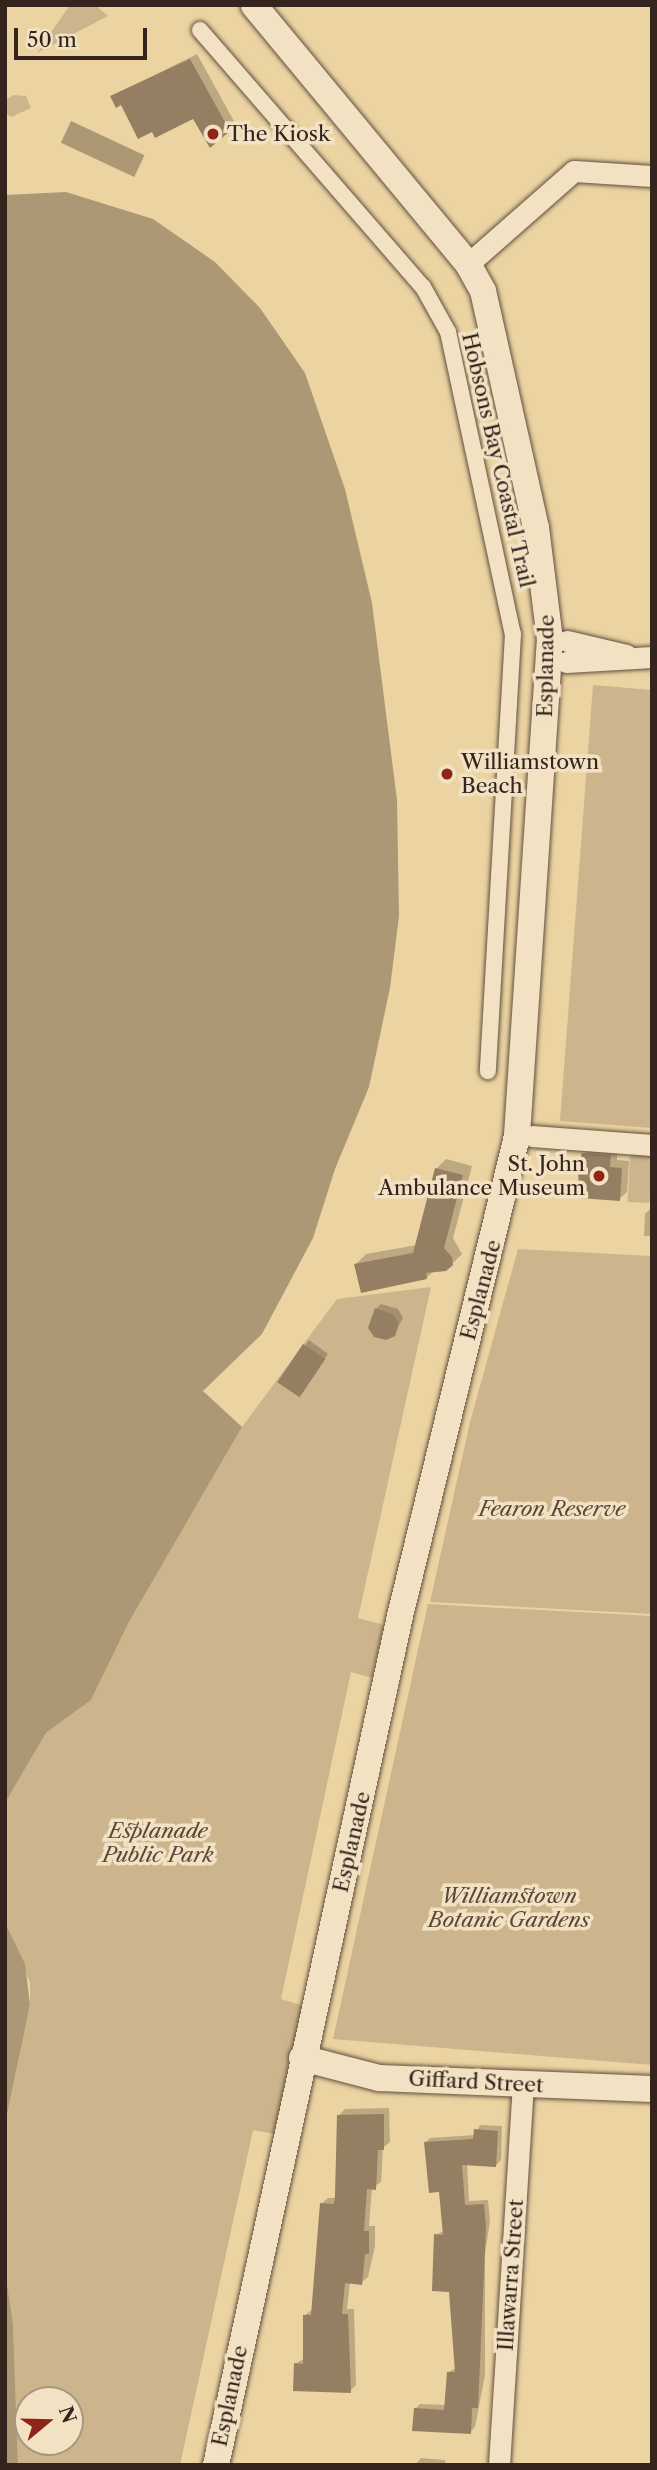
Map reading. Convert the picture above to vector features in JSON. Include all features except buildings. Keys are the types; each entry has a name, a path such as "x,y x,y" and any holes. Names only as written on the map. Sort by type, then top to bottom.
{"street":[{"name":"Esplanade","path":"235,5 303,70"},
{"name":"Esplanade","path":"216,2465 302,2057 436,1463 524,1135 564,613 536,528 488,307 468,264 303,70 254,5"},
{"name":"Hobsons Bay Coastal Trail","path":"200,30 423,287 450,340 513,634 488,1071"},
{"path":"468,264 574,171 652,177"},
{"path":"562,654 652,657"},
{"path":"524,1135 652,1145"},
{"name":"Giffard Street","path":"302,2057 372,2077 652,2089"},
{"name":"Illawarra Street","path":"499,2465 523,2085"}],"green space":[{"path":"70,5 95,5 108,16 37,53"},
{"path":"14,95 26,96 31,108 11,117 5,112 5,100"},
{"path":"593,685 652,690 652,1128 560,1121"},
{"path":"630,1155 652,1156 650,1203 628,1202"},
{"name":"Fearon Reserve","path":"518,1249 652,1256 652,1614 430,1602 470,1422"},
{"name":"Esplanade Public Park","path":"431,1287 358,1618 384,1625 372,1678 351,1672 281,1999 304,2006 275,2134 253,2130 180,2465 18,2465 18,2456 84,2456 84,2386 15,2386 13,2324 5,2270 5,2124 30,2005 30,1983 5,1923 5,1803 46,1733 91,1700 129,1622 242,1427 337,1299"},
{"name":"Williamstown Botanic Gardens","path":"428,1604 652,1616 652,2065 333,2039"}],"shaded area":[{"path":"71,121 144,155 134,177 61,143"},
{"path":"66,192 153,219 215,262 260,308 305,373 345,489 372,603 397,800 399,916 390,988 369,1087 335,1169 313,1238 262,1334 203,1391 242,1427 129,1622 91,1700 46,1733 5,1803 5,195"},
{"path":"5,1923 25,1964 30,2005 5,2124"},
{"path":"5,2270 13,2324 14,2456 18,2456 18,2465 5,2465"}],"place":[{"name":"The Kiosk","path":"213,134"},
{"name":"Williamstown Beach","path":"447,774"},
{"name":"St. John Ambulance Museum","path":"599,1176"}]}
